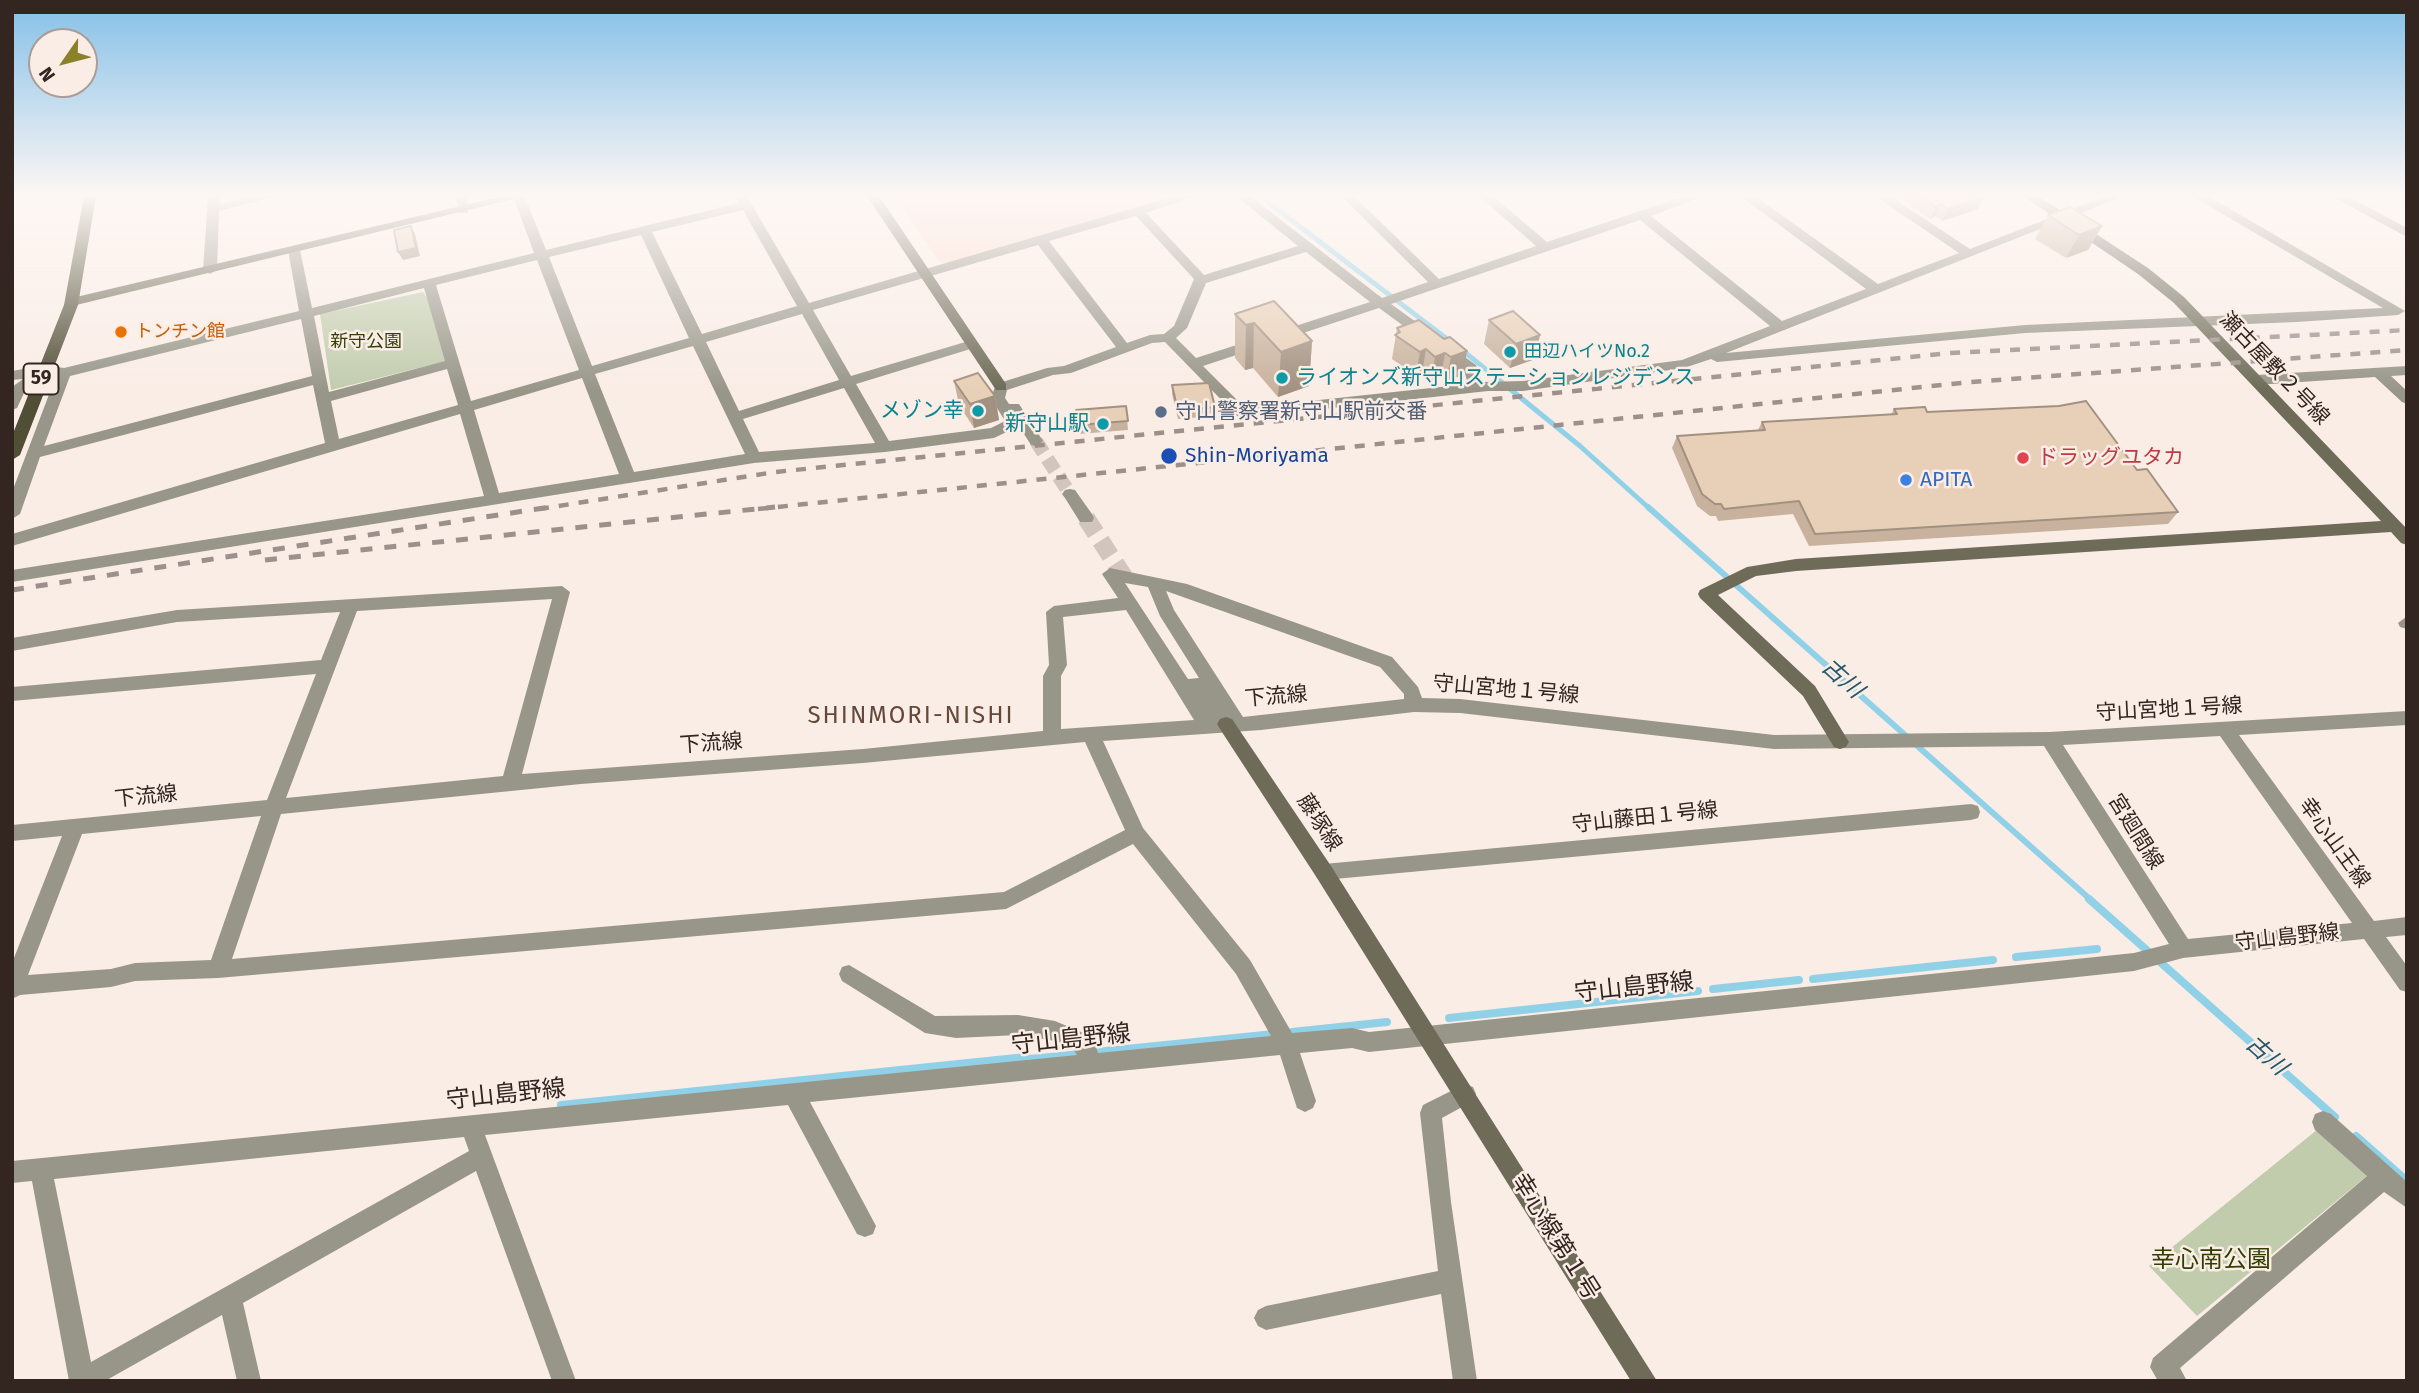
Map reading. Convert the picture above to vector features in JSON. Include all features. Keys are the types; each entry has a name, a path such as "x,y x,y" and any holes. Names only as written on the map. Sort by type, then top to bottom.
{"main road":[{"name":"59","path":"12,455 72,302 79,261"}],"street":[{"path":"210,270 211,261"},
{"path":"72,302 248,261"},
{"path":"296,261 333,448"},
{"path":"12,376 45,370 64,373 518,261"},
{"path":"544,261 628,477"},
{"path":"660,261 754,458"},
{"path":"779,261 885,447"},
{"path":"916,261 1036,441"},
{"path":"12,540 588,374 967,261"},
{"path":"1057,261 1123,347"},
{"path":"1185,261 1201,278 1213,278 1265,261"},
{"path":"1326,261 1471,368 1482,387"},
{"path":"1413,261 1437,285"},
{"path":"1193,364 1261,344 1505,261"},
{"path":"1699,261 1780,327"},
{"path":"1837,261 1877,290"},
{"path":"1168,338 1242,413 1482,387 1526,385 1684,364 1951,261"},
{"name":"瀬古屋敷２号線","path":"2128,261 2179,300 2407,539"},
{"path":"1694,360 2025,329 2297,318 2398,311 2311,261"},
{"path":"1001,387 1052,371 1066,370 1150,339 1168,338 1183,322 1201,278"},
{"path":"429,283 493,500"},
{"path":"734,418 972,344"},
{"path":"323,398 453,363"},
{"path":"12,405 19,388 45,370"},
{"path":"2256,380 2407,370"},
{"path":"2379,372 2407,399"},
{"path":"12,514 64,373"},
{"path":"34,454 319,379"},
{"path":"12,576 754,458 885,447 994,433 1014,423 998,398 1001,387"},
{"path":"1070,495 1086,518"},
{"path":"1840,743 1810,691 1706,594 1753,571 1810,564 2395,526"},
{"name":"守山宮地１号線","path":"1131,603 1110,574 1181,588 1386,662 1412,692 1414,705 1460,706 1774,742 2049,739 2400,719"},
{"path":"1154,582 1166,612 1223,724"},
{"name":"藤塚線","path":"1128,583 1324,872 1465,1094"},
{"path":"12,645 177,616 562,592 510,784"},
{"path":"1052,737 1052,676 1058,665 1054,612 1131,603 1223,724"},
{"path":"218,969 274,806 349,607"},
{"path":"12,694 326,666"},
{"name":"下流線","path":"12,833 581,776 863,756 1414,705"},
{"path":"2400,719 2407,735"},
{"name":"幸心山王線","path":"2225,729 2407,983"},
{"path":"1091,735 1136,833 1243,967 1287,1044 1305,1101"},
{"name":"宮廻間線","path":"2049,739 2175,952"},
{"name":"守山藤田１号線","path":"1324,872 1971,812"},
{"path":"75,827 13,988 111,978 135,972 218,969 1006,900 1136,833"},
{"name":"守山島野線","path":"12,1172 1287,1044 1352,1038 1369,1042 2137,964 2175,952 2407,926"},
{"path":"849,974 932,1026 956,1028 1018,1025 1055,1031 1080,1040 1086,1044 1090,1065"},
{"path":"793,1093 864,1226"},
{"path":"1465,1094 1432,1113 1465,1381"},
{"name":"幸心線第１号","path":"1465,1094 1645,1381"},
{"path":"2323,1122 2407,1197"},
{"path":"470,1124 564,1381"},
{"path":"41,1170 92,1378 481,1156"},
{"path":"2175,1381 2162,1367 2385,1177"},
{"path":"1266,1318 1452,1280"},
{"path":"230,1297 249,1381"}],"green space":[{"name":"新守公園","path":"423,292 431,304 446,361 331,390 320,314"},
{"name":"幸心南公園","path":"2318,1129 2368,1175 2197,1316 2149,1266"}],"building":[{"path":"1274,301 1312,341 1281,352 1254,323 1246,325 1235,314"},
{"path":"1513,311 1540,335 1516,344 1489,320"},
{"path":"1419,320 1444,339 1450,337 1467,351 1451,357 1445,353 1435,357 1426,349 1420,352 1395,335 1400,332 1397,328"},
{"path":"978,373 995,396 970,404 954,381"},
{"path":"1209,383 1215,407 1178,411 1172,385"},
{"name":"APITA","path":"2086,401 2137,470 2147,469 2178,512 1815,534 1799,501 1724,509 1721,504 1715,504 1702,494 1677,436 1765,430 1762,422 1897,414 1894,409 1925,407 1927,412 2059,406"},
{"path":"1126,406 1128,421 1078,425 1076,410"}],"waterway":[{"name":"古川","path":"1345,261 1451,342"},
{"name":"古川","path":"1462,350 1580,446 1650,509"},
{"name":"古川","path":"1648,507 2091,900"},
{"name":"古川","path":"2089,899 2335,1117"},
{"path":"2016,957 2097,949"},
{"path":"1813,979 1993,960"},
{"path":"1713,989 1799,980"},
{"path":"1449,1018 1698,991"},
{"path":"1292,1032 1387,1022"},
{"path":"1096,1052 1274,1034"},
{"path":"561,1105 1026,1057 1030,1059 1081,1054"},
{"name":"古川","path":"2356,1136 2407,1181"}],"tunnel":[{"path":"1036,441 1070,494"},
{"path":"1086,518 1128,583"}],"railway":[{"path":"539,509 775,472 1950,353 2407,330"},
{"path":"758,509 1970,382 2407,350"},
{"path":"12,590 550,507"},
{"path":"265,560 775,507"}],"place":[{"name":"トンチン館","path":"121,332"},
{"name":"田辺ハイツNo.2","path":"1510,352"},
{"name":"ライオンズ新守山ステーションレジデンス","path":"1282,378"},
{"name":"メゾン幸","path":"978,411"},
{"name":"守山警察署新守山駅前交番","path":"1161,412"},
{"name":"新守山駅","path":"1103,424"},
{"name":"Shin-Moriyama","path":"1169,456"},
{"name":"ドラッグユタカ","path":"2023,458"},
{"name":"APITA","path":"1906,480"}],"district":[{"name":"SHINMORI-NISHI","path":"911,716"}]}
